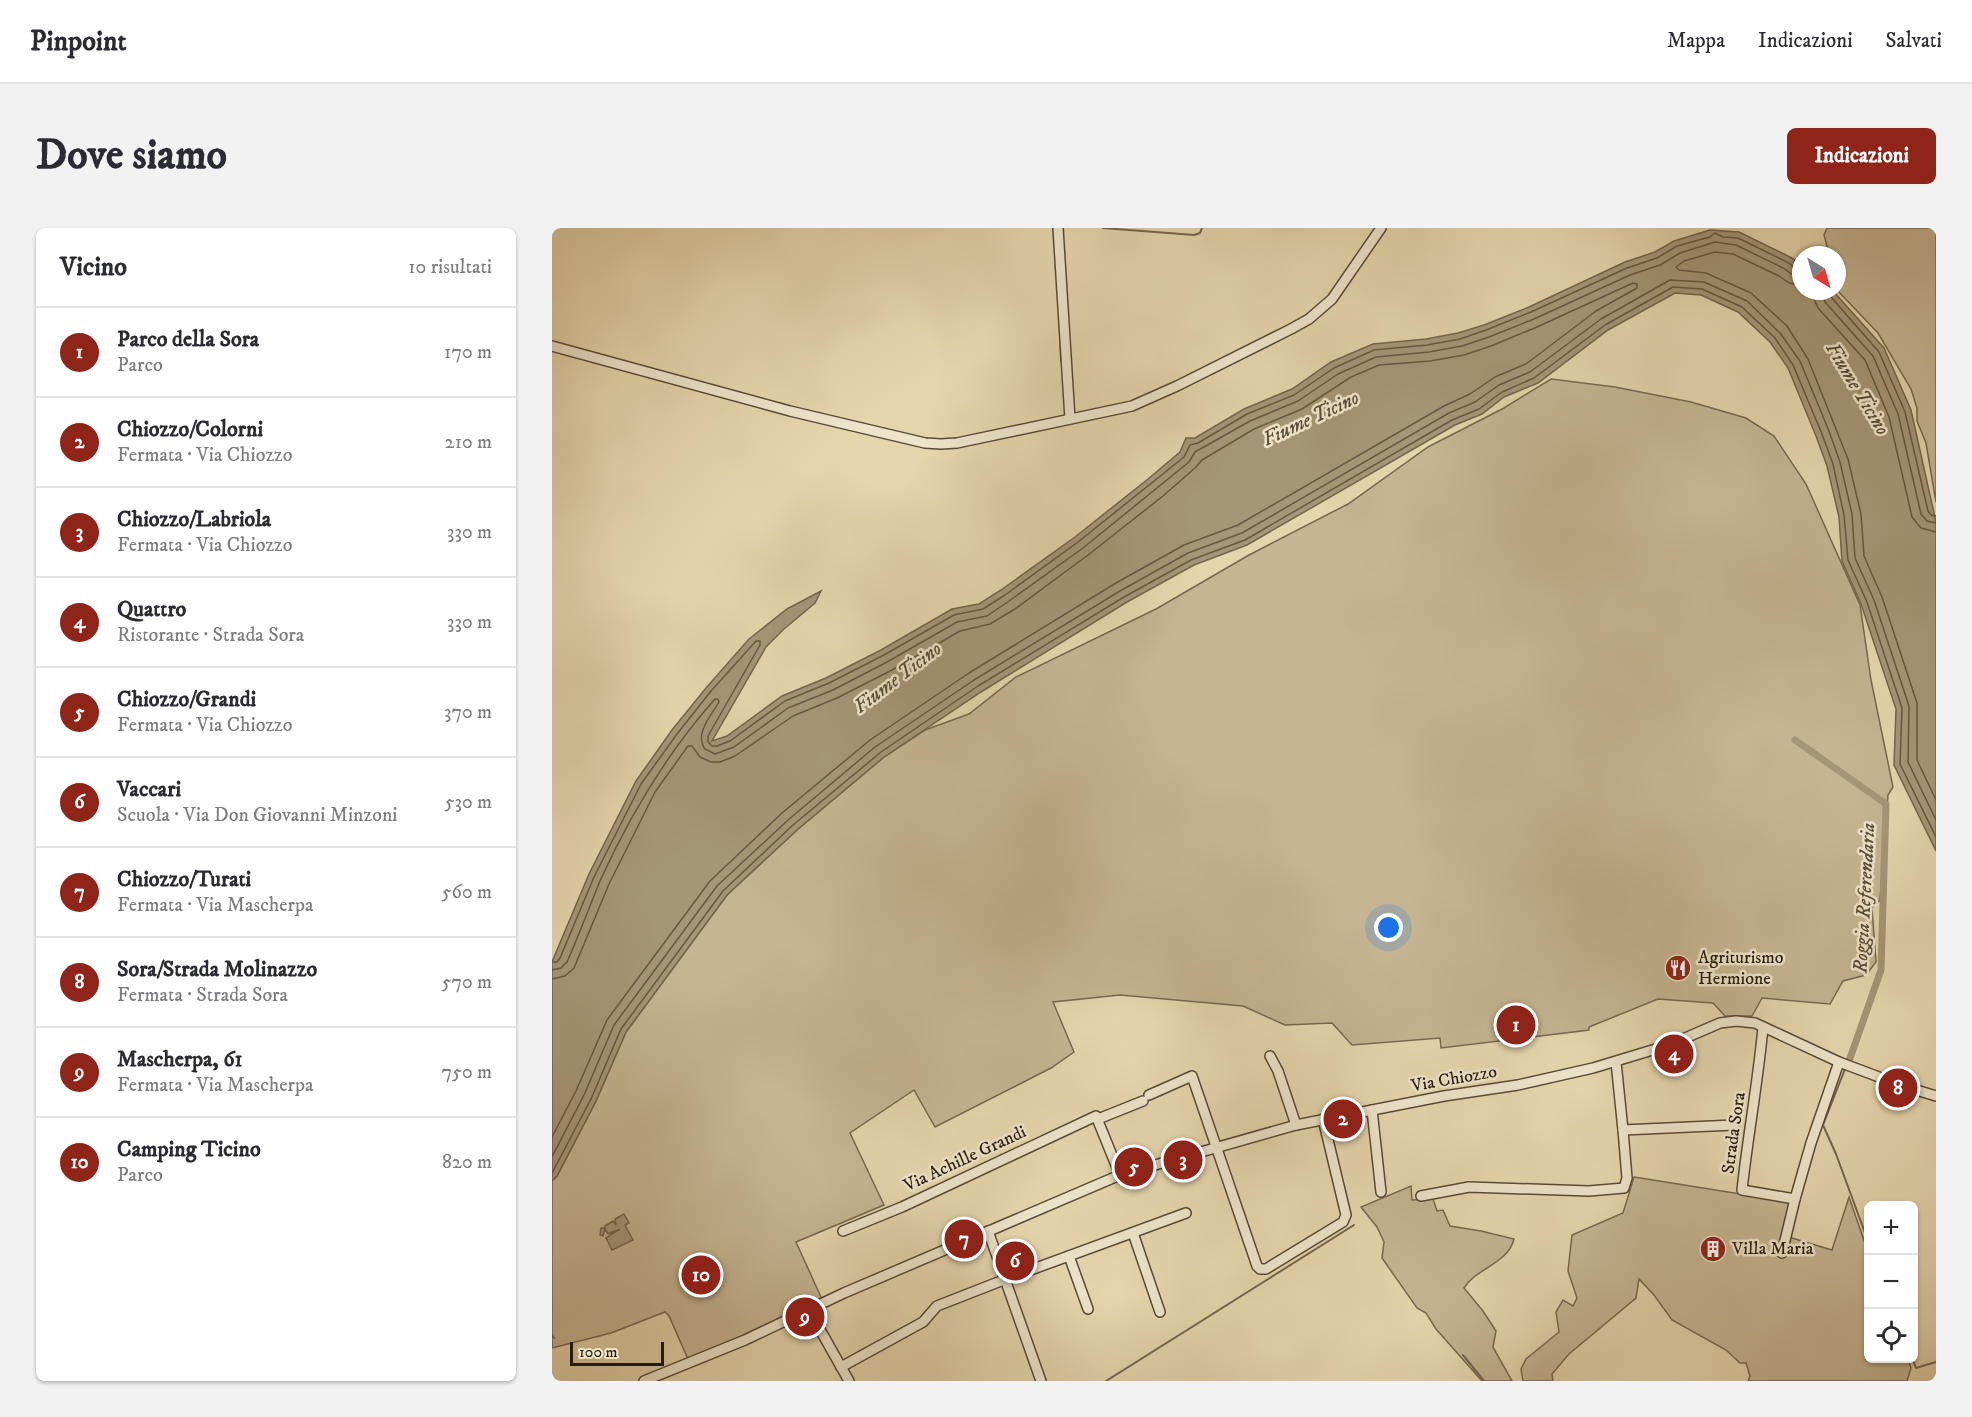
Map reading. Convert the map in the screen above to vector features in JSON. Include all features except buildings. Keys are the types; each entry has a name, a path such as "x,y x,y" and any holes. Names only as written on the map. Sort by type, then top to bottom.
{"street":[{"path":"1058,228 1070,419"},
{"path":"552,346 790,411 925,443 957,443 1132,406 1151,399 1309,319 1332,298 1381,228"},
{"path":"1421,1196 1469,1187 1589,1191 1624,1188 1627,1178 1616,1062 1669,1045 1720,1023 1736,1021 1755,1023 1839,1062 1936,1096"},
{"name":"Strada Sora","path":"1763,1027 1742,1190 1795,1199"},
{"path":"1270,1056 1278,1071 1296,1125"},
{"name":"Via Chiozzo","path":"644,1381 745,1340 844,1293 1120,1175 1296,1125 1518,1084 1616,1062"},
{"path":"1782,1253 1811,1143 1839,1062"},
{"name":"Via Achille Grandi","path":"843,1231 1096,1116 1098,1119 1192,1076 1216,1149"},
{"path":"1372,1110 1381,1192"},
{"path":"1098,1119 1120,1175"},
{"path":"1216,1149 1255,1260 1260,1269 1266,1269 1343,1222 1346,1215 1323,1119"},
{"name":"Strada Sora","path":"1623,1130 1734,1125"},
{"path":"841,1367 923,1322 937,1306 1186,1213"},
{"path":"988,1231 1041,1381"},
{"path":"1133,1233 1160,1311"},
{"path":"1069,1256 1088,1309"},
{"path":"809,1310 849,1381"}],"shaded area":[{"path":"1827,228 1936,228 1936,502 1926,443 1917,421 1917,408 1911,389 1878,333 1846,299 1846,246 1827,246 1824,235"},
{"path":"1551,379 1615,387 1691,402 1746,418 1774,436 1806,484 1860,605 1871,680 1893,787 1888,795 1880,900 1872,908 1876,962 1866,975 1843,981 1830,1004 1762,998 1752,1016 1725,1016 1713,1003 1658,999 1589,1027 1589,1030 1441,1048 1440,1038 1352,1045 1332,1023 1285,1025 1243,1006 1120,995 1053,1002 1074,1052 1051,1068 935,1127 914,1090 850,1133 884,1205 796,1242 825,1306 691,1366 669,1316 665,1312 611,1333 552,1348 552,1181 557,1176 596,1101 626,1032 727,895 797,830 884,757 925,730 969,714 1016,677 1156,609 1249,555 1348,504 1428,447 1504,408"},
{"path":"1634,1177 1791,1202 1782,1235 1832,1250 1849,1197 1864,1240 1864,1363 1909,1363 1911,1368 1907,1381 1748,1381 1750,1376 1746,1363 1740,1363 1726,1350 1672,1320 1639,1279 1636,1298 1569,1354 1552,1374 1553,1381 1523,1381 1521,1369 1526,1359 1559,1332 1556,1312 1563,1300 1573,1306 1577,1298 1568,1271 1572,1235 1623,1213"},
{"path":"1411,1186 1412,1200 1433,1199 1437,1211 1443,1210 1450,1226 1514,1239 1511,1247 1499,1260 1476,1275 1464,1288 1496,1331 1493,1347 1512,1381 1482,1381 1436,1329 1426,1313 1417,1308 1382,1258 1384,1242 1377,1227 1361,1207"}],"water":[{"name":"Fiume Ticino","path":"1710,230 1739,232 1792,258 1792,300 1841,300 1884,348 1911,410 1936,522 1936,851 1894,765 1896,709 1861,604 1842,561 1839,517 1827,466 1788,368 1770,342 1738,312 1701,295 1675,293 1608,330 1538,383 1504,397 1482,414 1455,425 1247,545 1194,565 1127,602 981,692 884,757 797,830 727,895 626,1032 596,1101 557,1176 552,1181 552,962 589,874 636,781 672,730 749,639 787,609 821,591 815,603 766,647 712,741 727,736 782,696 826,678 881,650 952,609 979,604 1075,537 1148,479 1180,452 1186,438 1195,438 1244,409 1292,389 1331,362 1373,344 1426,339 1484,325 1529,307 1625,262 1655,252 1674,241"},
{"path":"624,1214 629,1223 625,1225 633,1240 612,1250 606,1238 620,1229 608,1234 605,1229 603,1236 600,1235 601,1228 605,1228 613,1221 616,1225 615,1219"}],"waterway":[{"path":"1103,228 1194,235 1200,233 1202,228"},
{"path":"1059,309 1061,361"},
{"name":"Roggia Referendaria","path":"1795,740 1886,804 1881,970 1848,1064"},
{"path":"1845,1069 1823,1125 1864,1230"},
{"path":"1106,1381 1354,1225"},
{"path":"1463,1355 1484,1381"},
{"path":"1914,1363 1916,1368 1936,1362"}],"place":[{"name":"Agriturismo Hermione","path":"1678,968"},
{"name":"Parco della Sora","path":"1516,1025"},
{"name":"Quattro","path":"1674,1054"},
{"name":"Sora/Strada Molinazzo","path":"1898,1088"},
{"name":"Chiozzo/Colorni","path":"1343,1119"},
{"name":"Chiozzo/Labriola","path":"1183,1160"},
{"name":"Chiozzo/Grandi","path":"1134,1167"},
{"name":"Chiozzo/Turati","path":"964,1239"},
{"name":"Villa Maria","path":"1713,1249"},
{"name":"Vaccari","path":"1015,1261"},
{"name":"Camping Ticino","path":"701,1275"},
{"name":"Mascherpa, 61","path":"805,1317"}]}
